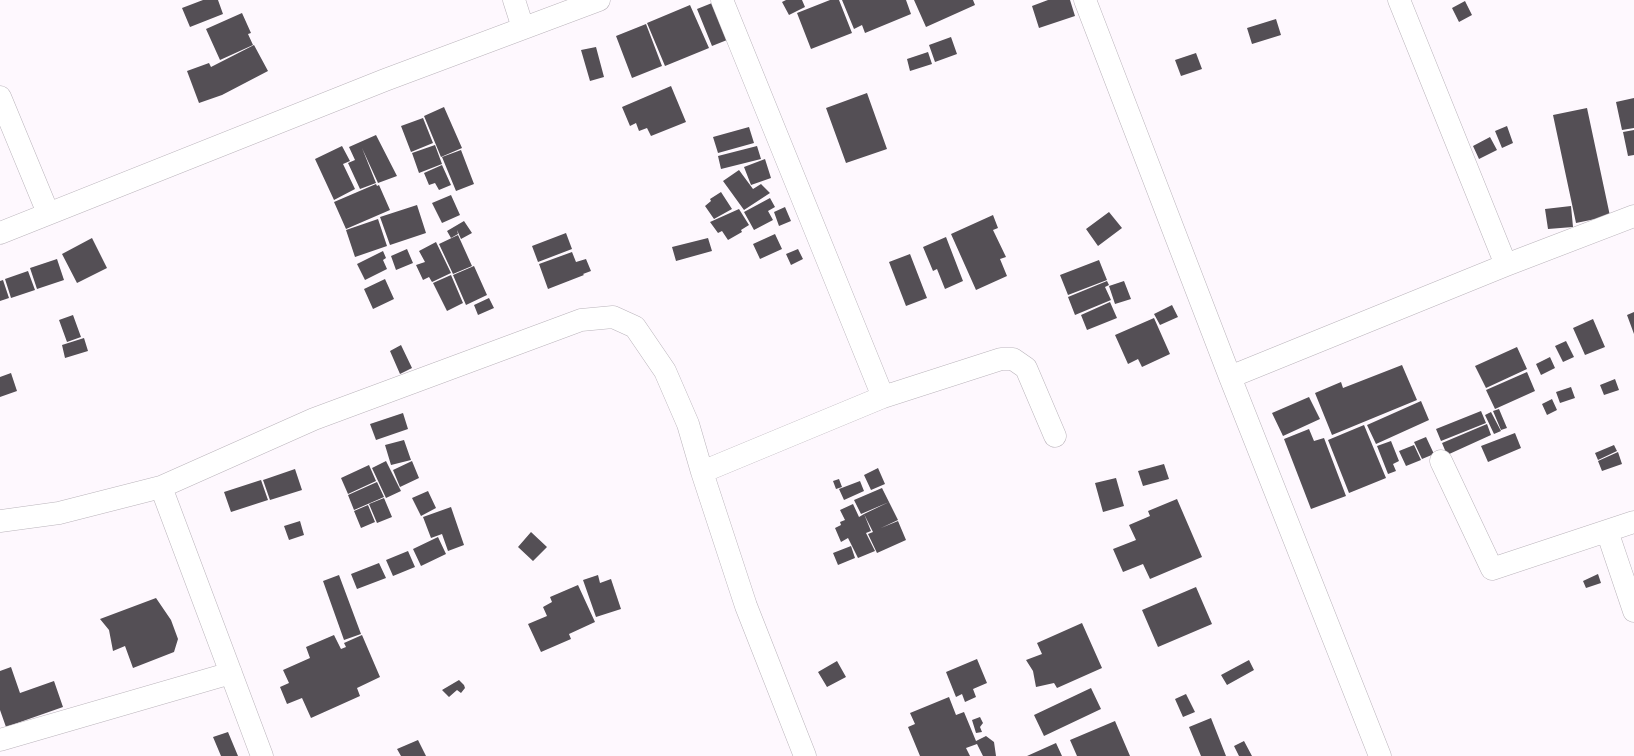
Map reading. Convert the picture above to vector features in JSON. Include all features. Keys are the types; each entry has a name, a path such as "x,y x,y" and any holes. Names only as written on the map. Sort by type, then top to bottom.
{"street":[{"path":"514,0 523,28"},
{"path":"0,233 385,80 599,0"},
{"path":"722,0 883,397"},
{"path":"1085,0 1230,377 1380,756"},
{"path":"1399,0 1506,266"},
{"path":"0,97 48,213"},
{"path":"1230,377 1634,216"},
{"path":"0,521 59,513 161,487 321,416 581,320 613,317 635,327 665,371 688,424 702,472 746,606 805,756"},
{"path":"702,472 883,397 1001,359 1013,359 1026,368 1055,436"},
{"path":"1441,461 1492,569 1634,522"},
{"path":"161,487 262,756"},
{"path":"1608,531 1634,611"},
{"path":"0,740 231,674"}],"building":[{"path":"203,0 218,0 223,14 190,27 182,8"},
{"path":"786,0 802,0 805,7 789,15 782,2"},
{"path":"830,0 839,0 852,33 811,49 797,13"},
{"path":"842,0 906,0 911,14 865,33 862,25 854,29"},
{"path":"914,0 973,0 975,5 926,27"},
{"path":"1048,0 1070,0 1075,16 1039,28 1032,6"},
{"path":"717,1 732,38 712,46 697,9"},
{"path":"1465,1 1472,15 1459,22 1452,8"},
{"path":"690,5 709,48 665,66 647,23"},
{"path":"242,13 251,33 248,34 253,45 220,60 206,29"},
{"path":"1276,19 1281,35 1252,44 1247,28"},
{"path":"646,24 662,66 632,78 616,36"},
{"path":"951,37 957,54 935,62 929,45"},
{"path":"254,45 268,71 222,95 199,103 187,71 209,63 211,67"},
{"path":"596,47 604,77 590,81 581,50"},
{"path":"928,52 932,64 910,71 907,59"},
{"path":"1196,53 1202,69 1181,76 1175,60"},
{"path":"671,86 686,122 651,136 647,128 639,131 636,123 630,126 622,107"},
{"path":"867,93 887,149 846,163 826,108"},
{"path":"1634,98 1634,128 1622,130 1616,102"},
{"path":"444,107 462,148 441,157 424,116"},
{"path":"1587,108 1610,216 1576,223 1553,115"},
{"path":"423,118 433,143 411,152 401,126"},
{"path":"1507,126 1513,143 1502,148 1495,131"},
{"path":"749,127 754,143 718,153 713,137"},
{"path":"1634,130 1634,155 1628,156 1623,132"},
{"path":"376,135 397,176 378,183 362,148 376,183 360,189 348,163 355,160 349,147"},
{"path":"1490,137 1497,150 1479,159 1473,146"},
{"path":"435,145 442,164 419,173 412,153"},
{"path":"342,146 350,161 343,164 355,189 334,200 315,159"},
{"path":"757,146 761,159 721,169 718,156"},
{"path":"461,150 474,184 456,191 442,157"},
{"path":"765,159 771,178 751,185 744,167"},
{"path":"442,165 451,185 439,190 435,183 429,185 424,173"},
{"path":"739,170 753,189 761,184 770,193 744,210 723,181"},
{"path":"376,184 377,186 379,185 390,210 346,229 334,202"},
{"path":"721,192 732,209 714,219 705,206 711,201 710,199"},
{"path":"451,195 460,215 442,223 432,203"},
{"path":"770,198 775,207 768,211 773,220 754,230 744,212"},
{"path":"417,205 426,233 390,245 380,217"},
{"path":"1571,206 1573,227 1548,229 1545,209"},
{"path":"785,207 791,221 779,226 774,212"},
{"path":"739,209 749,225 741,230 742,232 728,240 722,231 718,233 710,222"},
{"path":"1109,212 1122,228 1098,246 1086,229"},
{"path":"993,215 998,228 993,230 1006,257 1000,259 1007,276 976,290 951,234"},
{"path":"378,219 387,246 355,257 346,230"},
{"path":"464,221 472,233 461,239 457,230 458,234 451,238 447,231"},
{"path":"566,233 572,249 538,262 532,246"},
{"path":"775,234 782,249 760,259 753,244"},
{"path":"458,235 472,266 453,274 439,244"},
{"path":"946,237 963,281 945,289 937,269 933,271 923,247"},
{"path":"92,238 107,268 77,283 62,254"},
{"path":"708,238 712,251 676,261 672,247"},
{"path":"436,242 451,273 432,282 429,277 423,280 416,265 425,262 419,251"},
{"path":"407,249 413,263 396,270 391,256"},
{"path":"798,249 803,259 791,265 786,254"},
{"path":"383,251 386,258 383,260 387,269 365,280 357,264"},
{"path":"572,252 576,262 586,259 591,271 548,289 539,264"},
{"path":"910,254 927,298 906,306 889,262"},
{"path":"57,259 64,280 37,289 30,268"},
{"path":"1099,260 1107,280 1068,295 1060,275"},
{"path":"474,266 487,295 466,305 453,275"},
{"path":"28,271 35,290 11,298 5,279"},
{"path":"451,275 463,303 447,311 433,283"},
{"path":"385,279 394,299 373,309 364,289"},
{"path":"3,280 9,298 0,301 0,281"},
{"path":"1107,281 1109,285 1105,287 1111,300 1075,315 1068,297"},
{"path":"1124,281 1131,299 1115,304 1109,286"},
{"path":"489,298 494,308 478,315 474,305"},
{"path":"1110,302 1117,318 1087,330 1081,315"},
{"path":"1172,305 1178,317 1160,325 1154,314"},
{"path":"1634,312 1634,334 1627,315"},
{"path":"73,315 81,337 67,342 59,320"},
{"path":"1154,318 1170,354 1142,367 1138,359 1128,364 1115,335"},
{"path":"1593,319 1605,347 1585,355 1573,328"},
{"path":"84,338 88,351 65,358 62,345"},
{"path":"1566,341 1574,357 1563,362 1555,346"},
{"path":"401,345 412,368 400,374 390,351"},
{"path":"1517,347 1527,369 1486,388 1475,366"},
{"path":"1550,357 1555,368 1541,375 1536,364"},
{"path":"1402,365 1417,400 1332,435 1315,393 1341,382 1343,388"},
{"path":"1527,372 1535,391 1495,409 1486,390"},
{"path":"11,373 17,391 0,397 0,377"},
{"path":"1615,379 1619,390 1604,395 1600,385"},
{"path":"1571,387 1575,398 1560,403 1556,392"},
{"path":"1309,397 1320,419 1283,436 1272,413"},
{"path":"1552,399 1557,410 1547,415 1542,404"},
{"path":"1421,401 1429,420 1376,444 1367,425"},
{"path":"1499,409 1507,428 1501,430 1493,411"},
{"path":"1481,411 1486,423 1441,441 1436,429"},
{"path":"1491,412 1501,431 1494,434 1485,415"},
{"path":"403,413 408,429 376,440 370,424"},
{"path":"1487,424 1491,435 1447,455 1442,443"},
{"path":"1364,425 1386,478 1349,493 1328,440"},
{"path":"1309,429 1314,441 1324,438 1346,496 1311,509 1284,439"},
{"path":"1515,433 1521,448 1488,462 1481,446"},
{"path":"1426,437 1434,454 1422,459 1414,442"},
{"path":"404,440 411,460 391,465 385,445"},
{"path":"1391,441 1399,461 1393,464 1396,471 1388,474 1377,446"},
{"path":"1414,445 1421,460 1406,466 1399,451"},
{"path":"1614,445 1617,451 1598,460 1595,453"},
{"path":"1618,452 1622,464 1602,471 1598,461"},
{"path":"386,461 401,491 386,498 372,468"},
{"path":"412,461 419,478 400,487 393,470"},
{"path":"1164,464 1169,479 1143,486 1138,471"},
{"path":"369,465 376,481 348,494 341,478"},
{"path":"878,468 885,484 871,490 864,475"},
{"path":"295,469 302,490 270,500 263,480"},
{"path":"1116,478 1124,506 1103,512 1095,483"},
{"path":"839,479 842,487 836,489 833,481"},
{"path":"261,480 268,500 231,512 224,492"},
{"path":"860,481 864,491 844,500 839,489"},
{"path":"377,482 384,497 354,510 348,495"},
{"path":"882,488 889,502 861,514 854,500"},
{"path":"428,491 436,508 421,516 412,498"},
{"path":"384,498 392,517 377,523 369,504"},
{"path":"1177,499 1202,557 1150,579 1143,564 1123,572 1113,549 1136,540 1129,525 1150,516 1148,511"},
{"path":"889,502 898,520 881,528 898,521 906,540 877,553 868,534 873,532 864,514"},
{"path":"853,504 859,517 864,514 871,531 866,533 875,551 858,558 848,538 841,542 835,528 841,525 840,522 845,520 840,510"},
{"path":"368,505 375,522 361,528 354,511"},
{"path":"451,507 464,545 448,551 442,534 431,538 423,517"},
{"path":"300,521 304,535 289,540 284,526"},
{"path":"531,532 547,547 533,561 518,547"},
{"path":"438,537 446,554 421,566 413,549"},
{"path":"851,546 855,558 838,565 833,553"},
{"path":"408,551 415,567 393,576 386,560"},
{"path":"379,563 386,578 357,589 351,574"},
{"path":"1598,574 1601,583 1586,588 1583,581"},
{"path":"339,575 361,634 344,640 323,581"},
{"path":"598,575 600,583 611,579 621,609 596,617 583,580"},
{"path":"578,585 595,622 569,634 571,639 541,652 528,624 547,616 543,607 552,602 550,597"},
{"path":"1196,587 1212,624 1158,647 1142,610"},
{"path":"156,598 171,620 178,639 174,652 133,668 125,646 113,651 109,630 100,619"},
{"path":"1082,623 1102,668 1057,688 1054,683 1036,687 1033,671 1026,660 1042,654 1037,643"},
{"path":"334,635 341,649 346,647 344,643 362,635 380,677 357,688 360,696 311,718 302,698 287,704 280,687 289,683 283,670 310,658 306,647"},
{"path":"977,659 987,683 973,689 976,697 965,702 962,694 956,697 946,672"},
{"path":"1249,660 1254,670 1227,685 1221,675"},
{"path":"837,661 846,677 827,687 818,672"},
{"path":"11,667 20,693 54,681 63,707 6,727 0,710 0,671"},
{"path":"459,680 465,688 461,693 457,690 449,697 442,690"},
{"path":"1091,688 1101,709 1044,736 1034,715"},
{"path":"1186,694 1195,712 1183,717 1175,699"},
{"path":"949,697 956,715 964,712 976,741 986,736 994,742 996,756 983,756 977,744 966,748 970,756 920,756 908,727 915,724 910,713"},
{"path":"980,717 983,723 980,727 982,732 976,733 972,720"},
{"path":"1211,718 1226,756 1201,756 1189,727"},
{"path":"1115,721 1130,756 1077,756 1070,740"},
{"path":"228,732 238,756 221,756 213,737"},
{"path":"418,740 426,756 401,756 397,749"},
{"path":"1244,741 1252,756 1239,756 1234,746"},
{"path":"1056,743 1062,756 1027,756"}]}
